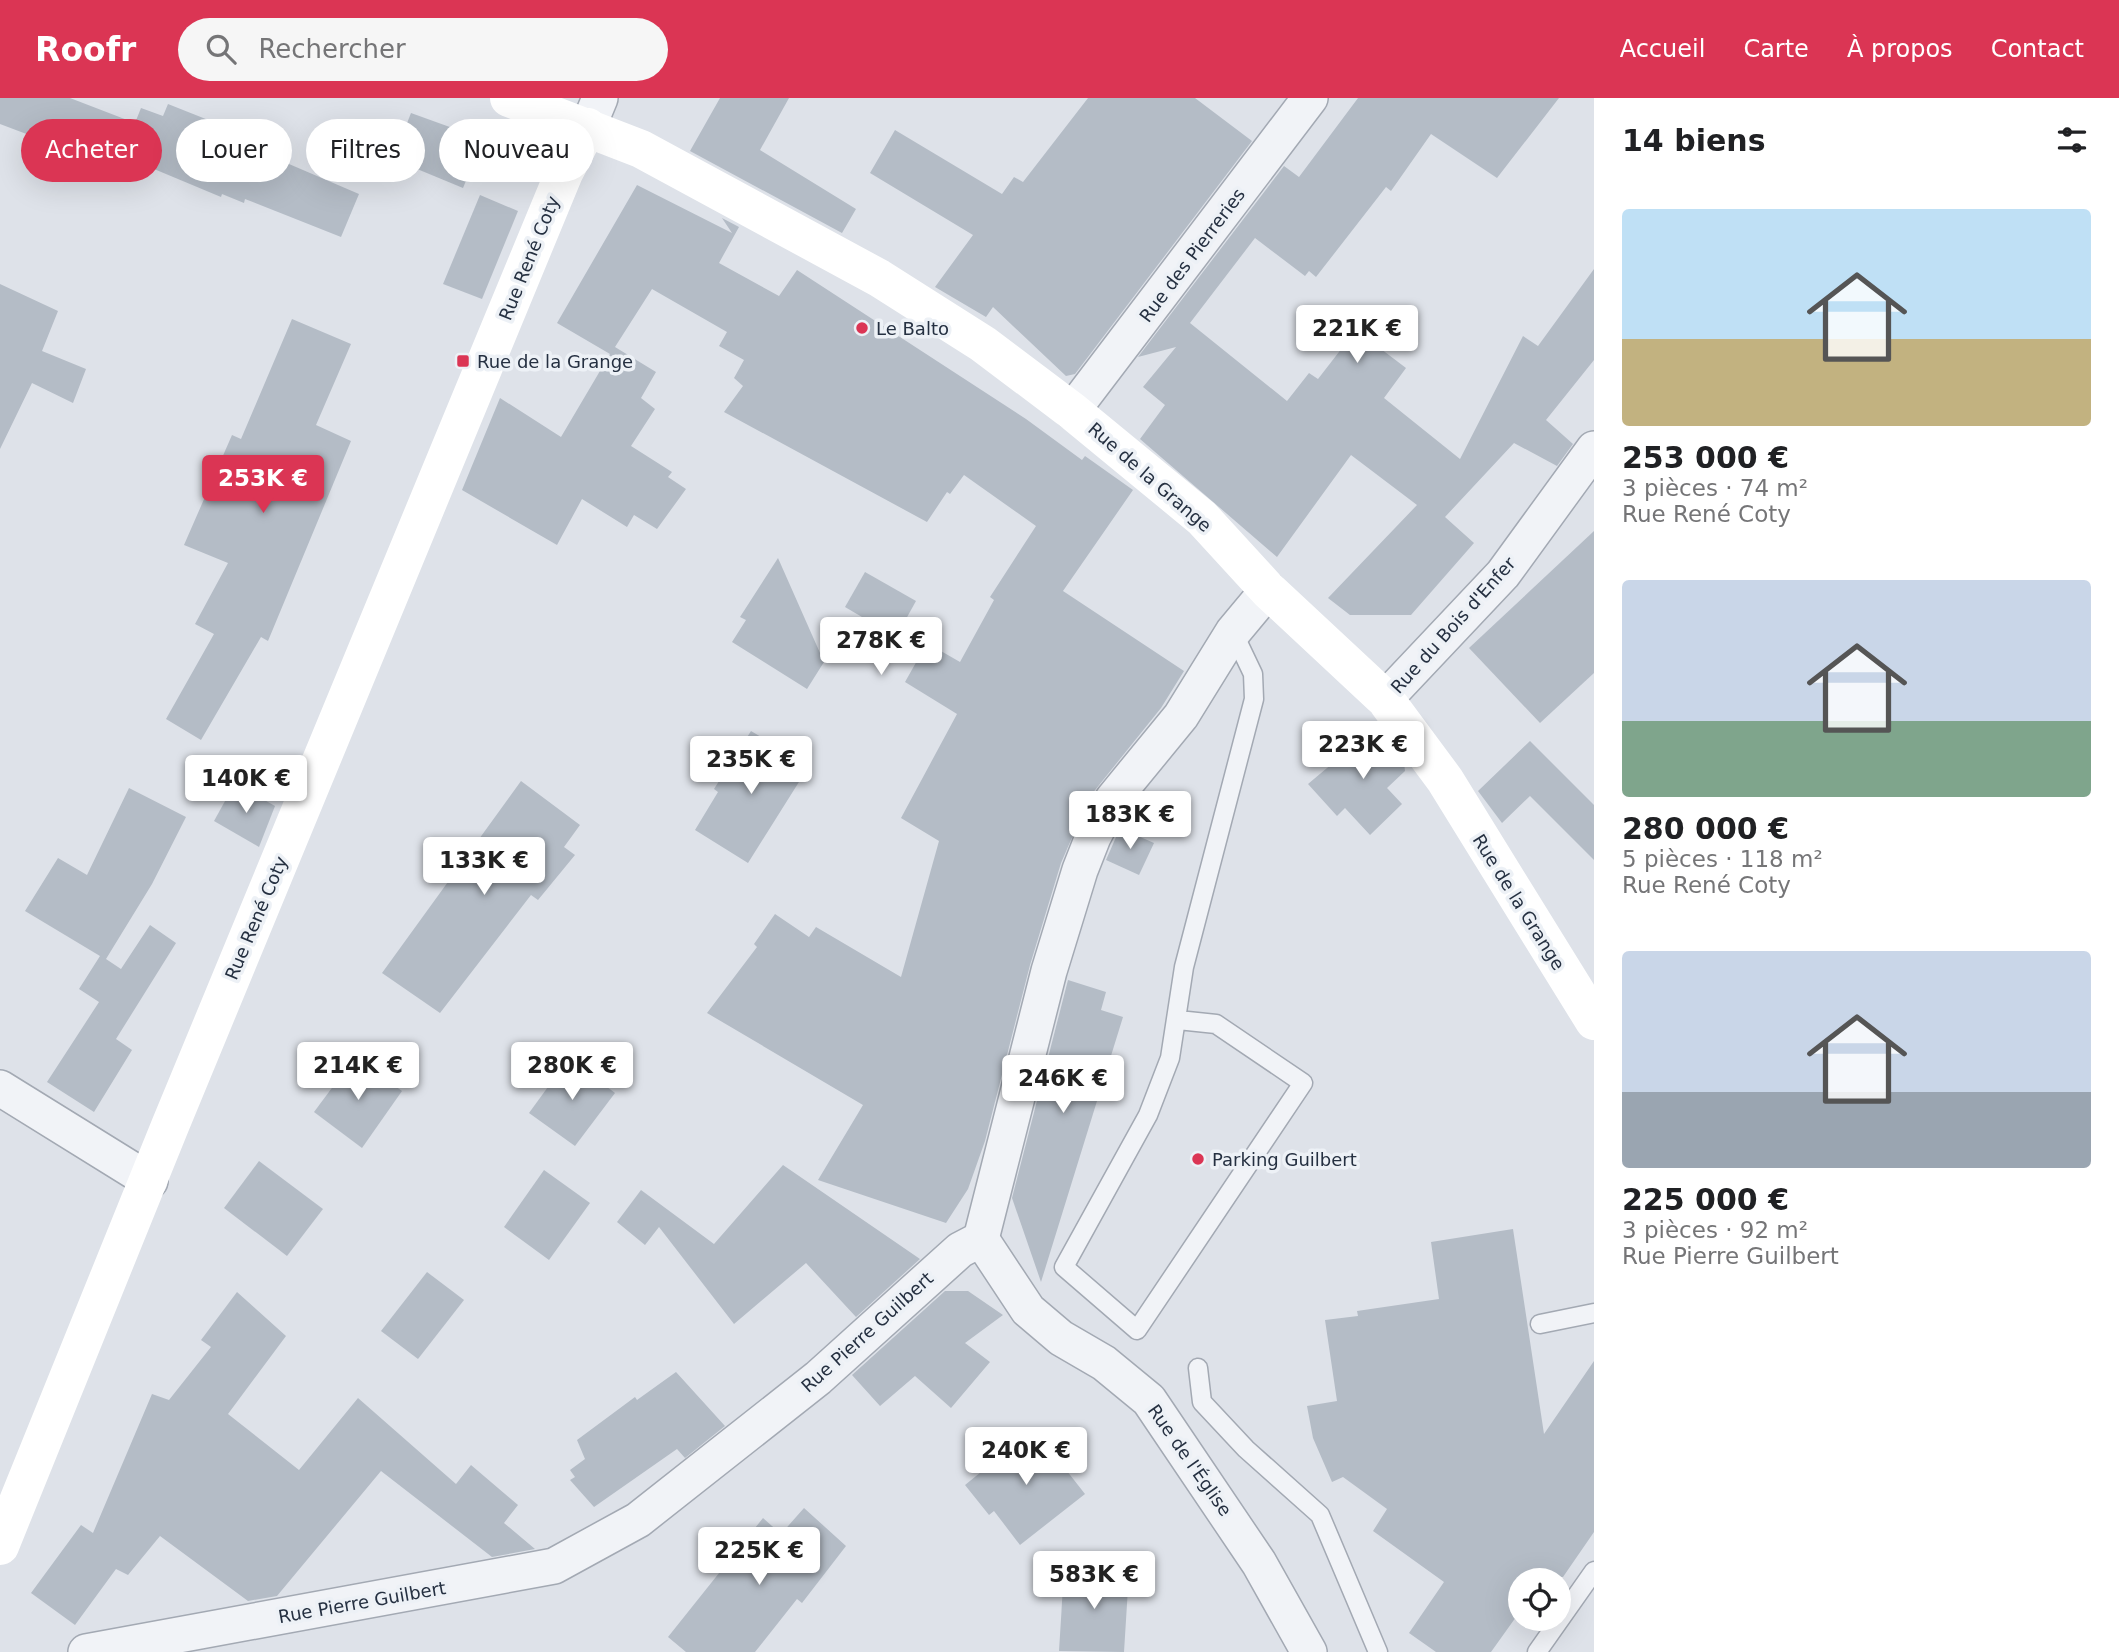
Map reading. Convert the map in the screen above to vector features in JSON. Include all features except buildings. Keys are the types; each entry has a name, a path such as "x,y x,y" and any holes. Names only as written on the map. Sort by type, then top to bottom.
{"street":[{"name":"Rue de la Grange","path":"509,98 594,112 641,149 879,278 983,344 1072,411 1202,517 1268,590 1385,699 1445,780 1594,1021"},
{"name":"Rue des Pierreries","path":"1072,411 1310,98"},
{"name":"Rue René Coty","path":"0,1546 170,1126 558,186 594,112"},
{"name":"Rue du Bois d'Enfer","path":"1385,699 1503,574 1594,449"},
{"path":"981,1239 1042,996 1080,870 1113,799 1181,716 1233,632 1268,590"},
{"path":"0,1088 150,1181"},
{"name":"Rue Pierre Guilbert","path":"86,1652 554,1566 638,1520 818,1378 960,1250 981,1239"},
{"name":"Rue de l'Église","path":"981,1239 1028,1310 1061,1338 1104,1363 1149,1400 1259,1563 1309,1652"}],"lane":[{"path":"1178,1020 1216,1024 1303,1083 1137,1330 1064,1267 1148,1115 1170,1058 1178,1020 1184,967 1254,699 1253,674 1233,632"},
{"path":"1540,1324 1594,1313"},
{"path":"1198,1368 1202,1402 1246,1449 1320,1515 1378,1652"},
{"path":"1537,1652 1594,1571"}],"place":[{"name":"Le Balto","path":"862,328"},
{"name":"Rue de la Grange","path":"463,361"},
{"name":"Parking Guilbert","path":"1198,1159"}]}
